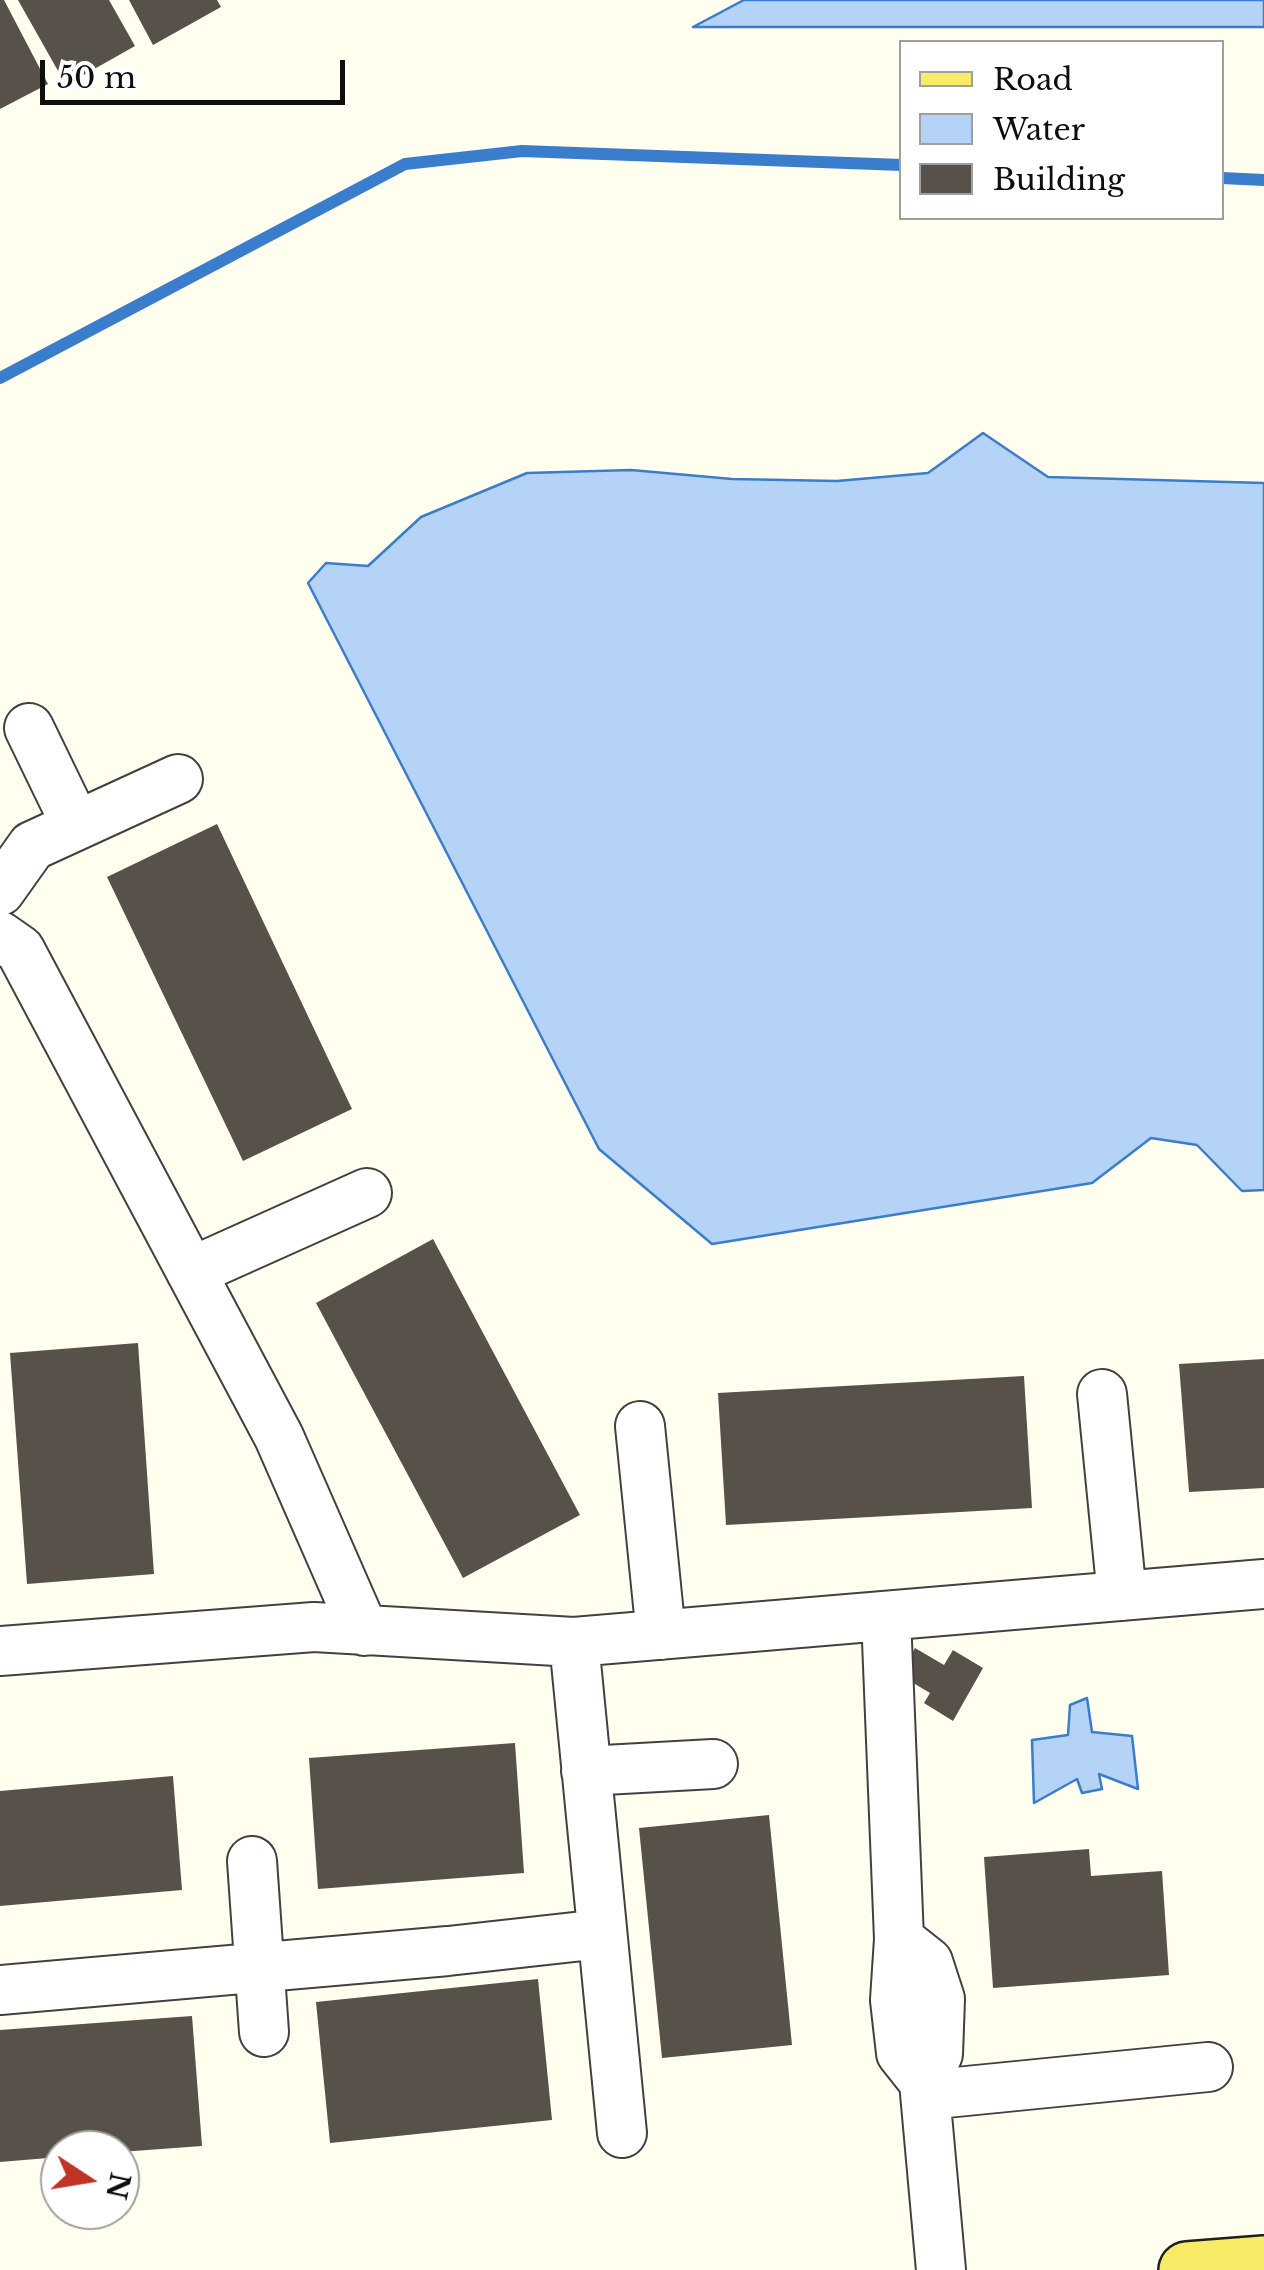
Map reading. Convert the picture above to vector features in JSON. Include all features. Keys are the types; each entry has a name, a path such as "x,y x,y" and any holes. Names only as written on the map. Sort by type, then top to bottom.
{"main road":[{"path":"1187,2270 1264,2264"}],"lane":[{"path":"29,728 76,825"},
{"path":"0,891 32,846 178,779"},
{"path":"0,936 20,950 280,1437 364,1630"},
{"path":"191,1272 367,1193"},
{"path":"1102,1394 1122,1596"},
{"path":"640,1426 661,1636"},
{"path":"0,1650 314,1627 574,1642 1264,1584"},
{"path":"886,1616 899,1938 928,1962 940,1999 938,2054 924,2088 940,2270"},
{"path":"574,1642 622,2132"},
{"path":"586,1771 713,1764"},
{"path":"252,1861 264,2032"},
{"path":"0,1990 601,1934"},
{"path":"924,2088 1208,2066"}],"water":[{"path":"744,0 1264,0 1264,27 693,27"},
{"path":"983,433 1048,477 1264,483 1264,1190 1242,1191 1197,1145 1151,1138 1092,1183 712,1244 599,1149 308,583 326,563 368,566 421,517 527,473 631,470 732,479 837,481 928,473"},
{"path":"1087,1698 1092,1732 1132,1736 1138,1789 1099,1774 1102,1789 1082,1793 1077,1779 1034,1803 1032,1740 1068,1735 1070,1705"}],"building":[{"path":"0,0 4,0 48,84 0,109"},
{"path":"18,0 109,0 135,46 66,85"},
{"path":"129,0 217,0 221,7 153,45"},
{"path":"217,824 352,1109 243,1161 107,877"},
{"path":"433,1239 580,1515 463,1578 316,1303"},
{"path":"138,1343 154,1574 27,1584 10,1353"},
{"path":"1264,1359 1264,1488 1189,1492 1179,1364"},
{"path":"1024,1376 1032,1508 726,1525 718,1393"},
{"path":"915,1648 944,1665 953,1650 983,1668 953,1721 924,1703 930,1693 900,1675"},
{"path":"515,1743 524,1873 318,1889 309,1758"},
{"path":"173,1776 182,1890 0,1906 0,1791"},
{"path":"769,1815 792,2045 662,2058 639,1828"},
{"path":"1089,1849 1091,1876 1162,1871 1169,1975 993,1988 984,1857"},
{"path":"538,1979 552,2120 330,2143 316,2002"},
{"path":"192,2016 202,2146 140,2151 140,2130 40,2130 40,2159 0,2162 0,2030"}],"waterway":[{"path":"0,378 405,164 522,151 899,165"},
{"path":"1224,178 1264,180"}]}
